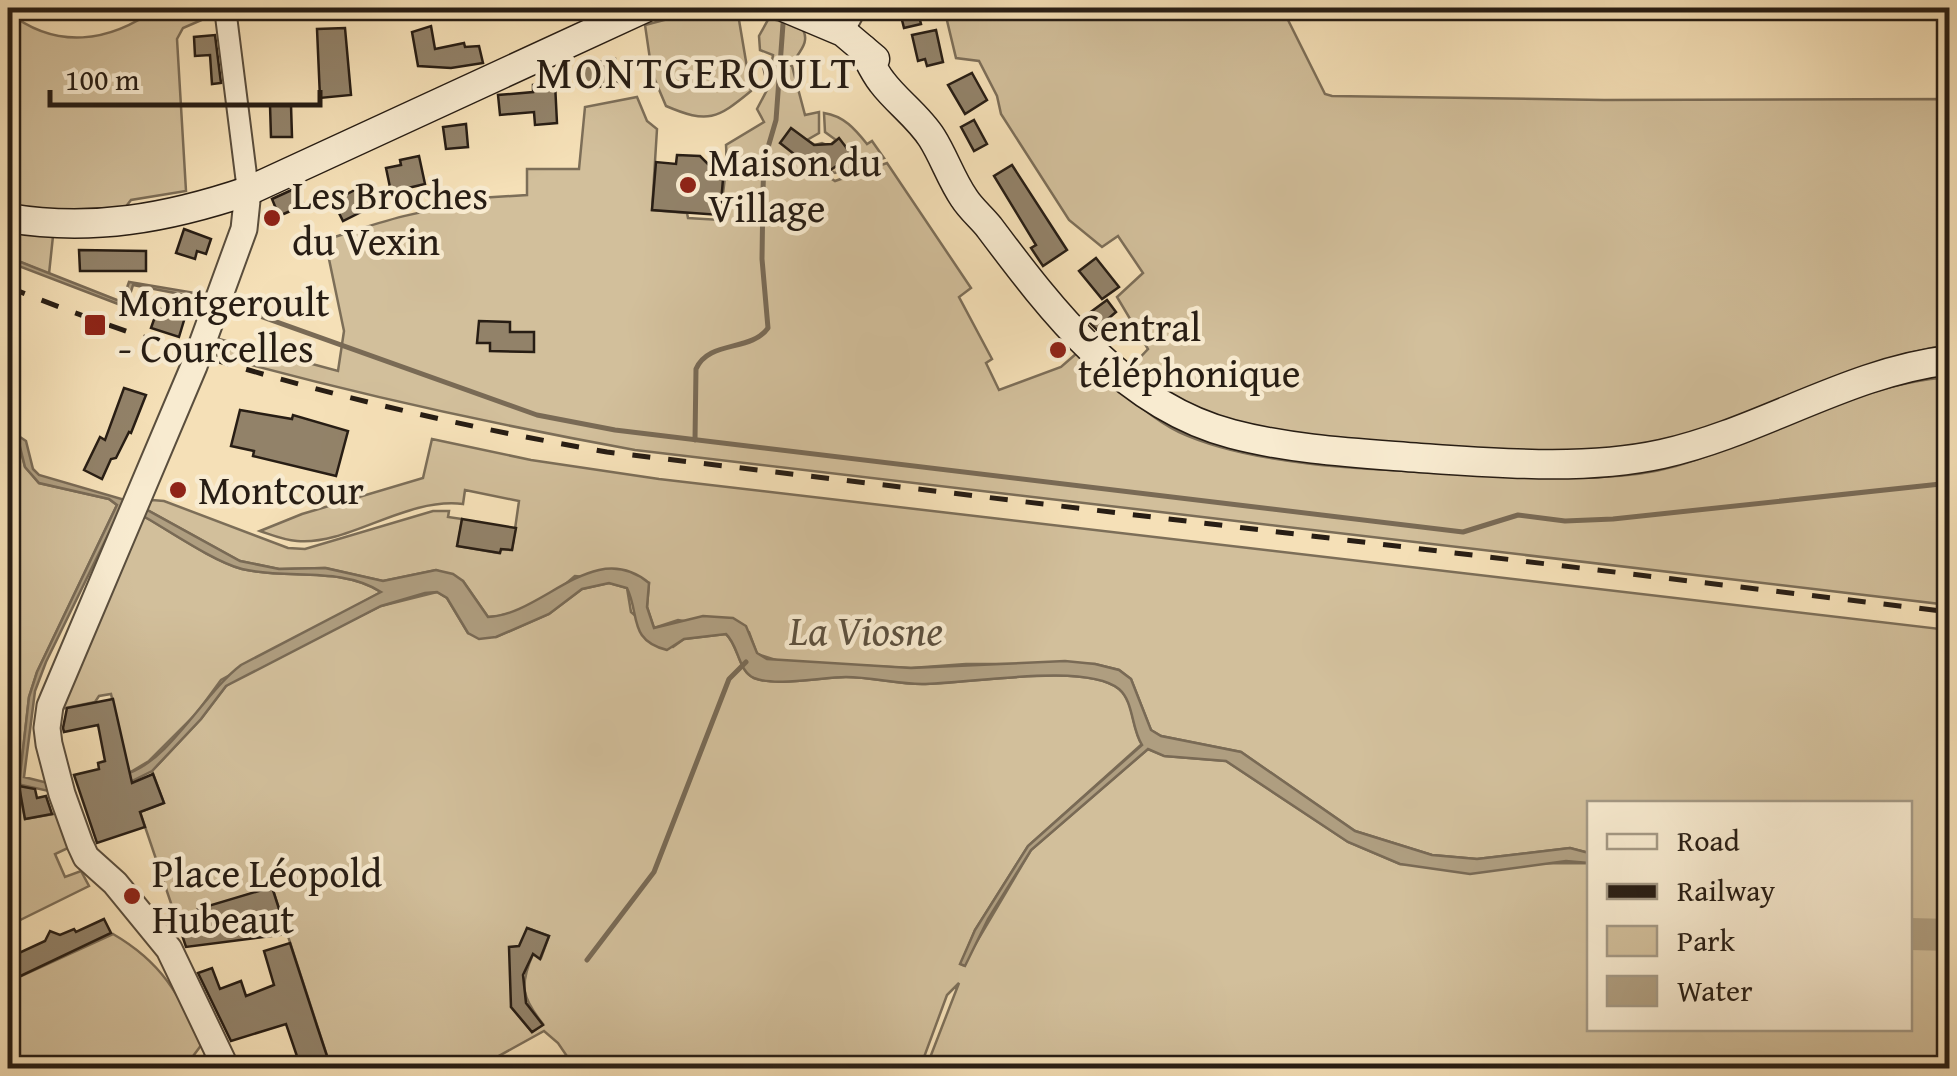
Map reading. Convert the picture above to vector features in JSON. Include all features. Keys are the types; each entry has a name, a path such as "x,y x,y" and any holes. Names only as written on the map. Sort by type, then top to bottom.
{"main road":[{"path":"8,218 83,225 130,222 180,212 248,191 645,8"},
{"path":"786,8 854,30 880,81 933,139 967,202 1040,296 1086,344 1150,397 1229,434 1298,447 1441,459 1626,459 1704,442 1866,380 1950,360"}],"street":[{"path":"217,1066 169,948 115,882 86,857 61,791 47,728 50,706 194,366 244,230 248,191 224,8"}],"green space":[{"path":"157,8 219,8 220,12 183,28 177,39 186,191 131,200 124,209 45,213 8,206 8,12 45,32 82,37 120,29"},
{"path":"944,8 1282,8 1325,94 1332,96 1949,99 1949,345 1915,351 1850,372 1691,436 1626,450 1526,452 1340,439 1255,427 1200,413 1173,399 1131,367 1148,349 1117,297 1143,273 1118,236 1102,247 1069,220 1001,114 997,96 979,61 956,58"},
{"path":"729,12 739,20 751,91 712,116 692,115 666,106 652,73 645,25 687,14"},
{"path":"769,18 801,27 804,32 805,41 793,62 783,63 792,66 805,115 819,112 819,133 807,140 829,146 836,140 825,132 824,113 849,124 867,144 872,141 884,158 826,175 835,181 887,163 971,288 959,297 992,359 986,363 999,390 1061,367 1077,353 1167,425 1247,454 1366,469 1578,478 1628,475 1676,466 1845,401 1879,390 1949,377 1949,605 635,450 422,407 211,354 219,339 338,371 344,331 325,240 410,215 463,207 463,199 527,195 527,169 579,169 585,107 637,97 647,121 657,129 652,210 720,220 726,145 764,122 757,109 768,88 761,58 772,61 773,55 760,50 759,36"},
{"path":"8,230 53,236 49,274 8,257"},
{"path":"8,435 19,443 25,467 39,483 109,499 117,505 37,672 29,697 20,777 8,774"},
{"path":"432,439 531,460 659,479 1949,630 1949,1068 926,1068 959,983 947,995 920,1068 575,1068 558,1043 544,1031 477,1068 331,1068 272,887 176,918 140,812 164,803 152,771 226,686 381,606 437,592 447,598 468,633 496,637 549,614 582,589 609,583 627,588 631,612 673,647 684,639 726,634 745,670 763,681 846,677 922,684 1054,676 1103,681 1119,689 1142,744 1028,846 975,930 963,965 1031,850 1148,749 1165,756 1226,761 1348,842 1400,864 1587,863 1587,1031 1912,1031 1912,801 1587,801 1587,852 1570,848 1477,859 1432,855 1355,831 1241,752 1161,736 1151,730 1131,679 1119,670 1095,664 911,668 782,662 757,654 749,632 678,620 654,628 647,607 649,583 575,576 534,604 488,617 463,581 436,570 383,581 326,568 279,569 240,561 140,506 152,500 164,501 288,548 305,549 433,511 449,511 448,517 462,519 458,546 499,553 501,549 512,550 519,501 465,490 463,504 420,508 316,541 292,540 260,531 302,514 423,478","holes":["527,928 549,936 541,958 533,954 524,983 527,999 543,1024 532,1032 511,1007"]},
{"path":"138,513 204,552 242,569 331,576 381,592 221,680 196,714 149,761 129,773 111,694 99,696 95,702 56,710"},
{"path":"8,782 19,785 25,819 59,813 70,847 55,854 65,877 81,871 89,886 8,926"},
{"path":"113,934 145,956 176,995 202,1044 188,1063 175,1068 8,1068 8,982"}],"water":[{"path":"8,257 122,302 129,282 201,294 201,298 133,285 126,307 8,262"},
{"path":"8,429 26,441 33,469 39,475 125,500 35,691 24,777 52,784 53,792 8,782 8,774 20,776 29,697 37,672 117,505 109,499 39,483 25,467 19,443 8,435"},
{"path":"140,506 240,561 279,569 325,568 383,581 436,570 453,574 463,581 488,617 529,604 588,573 608,569 629,571 649,583 647,607 654,628 703,616 733,618 746,626 757,653 767,659 911,668 1065,661 1095,664 1119,670 1131,679 1151,730 1161,736 1241,752 1355,831 1432,855 1477,859 1570,848 1587,852 1587,863 1566,861 1470,874 1400,864 1348,842 1226,761 1164,756 1148,749 1031,850 988,919 965,966 960,964 975,930 1028,846 1142,745 1124,694 1103,681 1054,676 922,684 846,677 763,681 745,670 726,634 684,639 667,650 655,646 637,625 627,588 609,583 582,589 549,614 496,637 479,639 468,633 447,598 437,592 381,606 226,686 152,771 130,782 129,773 159,754 241,665 381,592 331,576 242,569 204,552 138,513"}],"building":[{"path":"899,8 917,8 921,24 904,28"},
{"path":"431,26 435,49 464,43 465,47 479,46 483,63 451,68 418,66 412,32"},
{"path":"345,28 351,95 320,98 317,29"},
{"path":"936,30 943,62 927,66 925,59 918,61 912,35"},
{"path":"215,35 221,83 212,84 210,55 195,56 194,37"},
{"path":"615,59 618,84 585,89 581,65"},
{"path":"972,73 987,100 965,114 948,85"},
{"path":"555,83 557,123 535,125 534,112 500,115 498,95 533,92 533,85"},
{"path":"270,105 291,105 292,137 271,137"},
{"path":"974,120 987,144 974,151 961,127"},
{"path":"466,124 468,147 446,149 443,127"},
{"path":"791,128 814,145 832,144 839,138 852,155 822,176 780,143"},
{"name":"Maison du Village","path":"677,155 700,156 723,179 720,215 652,210 656,162 676,164"},
{"path":"419,156 425,184 391,192 386,168"},
{"path":"1012,165 1067,250 1043,266 1031,248 1036,245 994,176"},
{"path":"361,187 371,207 343,221 333,201"},
{"path":"296,188 304,205 279,216 272,199"},
{"path":"184,229 211,239 206,254 197,251 195,259 176,253"},
{"path":"79,250 146,251 146,271 80,271"},
{"path":"1096,258 1119,287 1102,299 1079,271"},
{"path":"1107,300 1116,312 1109,318 1120,335 1110,343 1084,317"},
{"path":"158,308 185,317 179,337 151,328"},
{"path":"479,321 510,322 510,332 534,332 534,352 490,351 490,343 477,343"},
{"path":"124,388 146,395 131,433 116,458 111,459 102,479 84,470 100,437 105,440"},
{"path":"240,410 292,419 293,415 348,431 336,476 253,456 254,451 231,446"},
{"path":"462,519 516,528 512,550 501,549 500,553 457,546"},
{"path":"113,699 132,783 153,774 164,803 140,812 145,827 97,843 74,775 99,769 98,763 105,761 98,725 64,732 63,728 67,708"},
{"path":"19,786 35,789 37,798 46,796 52,814 25,819"},
{"path":"272,887 287,934 186,947 180,929 203,925 198,909"},
{"path":"104,919 111,933 8,982 8,958 45,941 50,931 60,935 74,929 76,932"},
{"path":"527,928 549,936 540,959 533,954 523,975 526,1003 543,1025 532,1032 511,1007 509,947 519,946"},
{"path":"290,943 331,1068 301,1068 286,1024 231,1041 198,973 212,968 220,989 241,981 246,996 274,985 264,951"}],"waterway":[{"path":"695,440 696,369 710,354 751,340 768,328 762,259 764,161 776,120 783,24"},
{"path":"243,310 537,415 615,430 1463,532 1518,515 1565,521 1613,519 1950,483"},
{"path":"587,960 654,872 729,679 746,662"},
{"name":"La Viosne","path":"1912,934 1950,935"}],"railway":[{"path":"8,287 154,341 303,385 454,422 607,452 1950,612"}],"place":[{"name":"Maison du Village","path":"688,185"},
{"name":"Les Broches du Vexin","path":"272,218"},
{"name":"Montgeroult - Courcelles","path":"95,325"},
{"name":"Central téléphonique","path":"1058,350"},
{"name":"Montcour","path":"178,490"},
{"name":"Place Léopold Hubeaut","path":"132,896"}],"district":[{"name":"MONTGEROULT","path":"697,72"}]}
